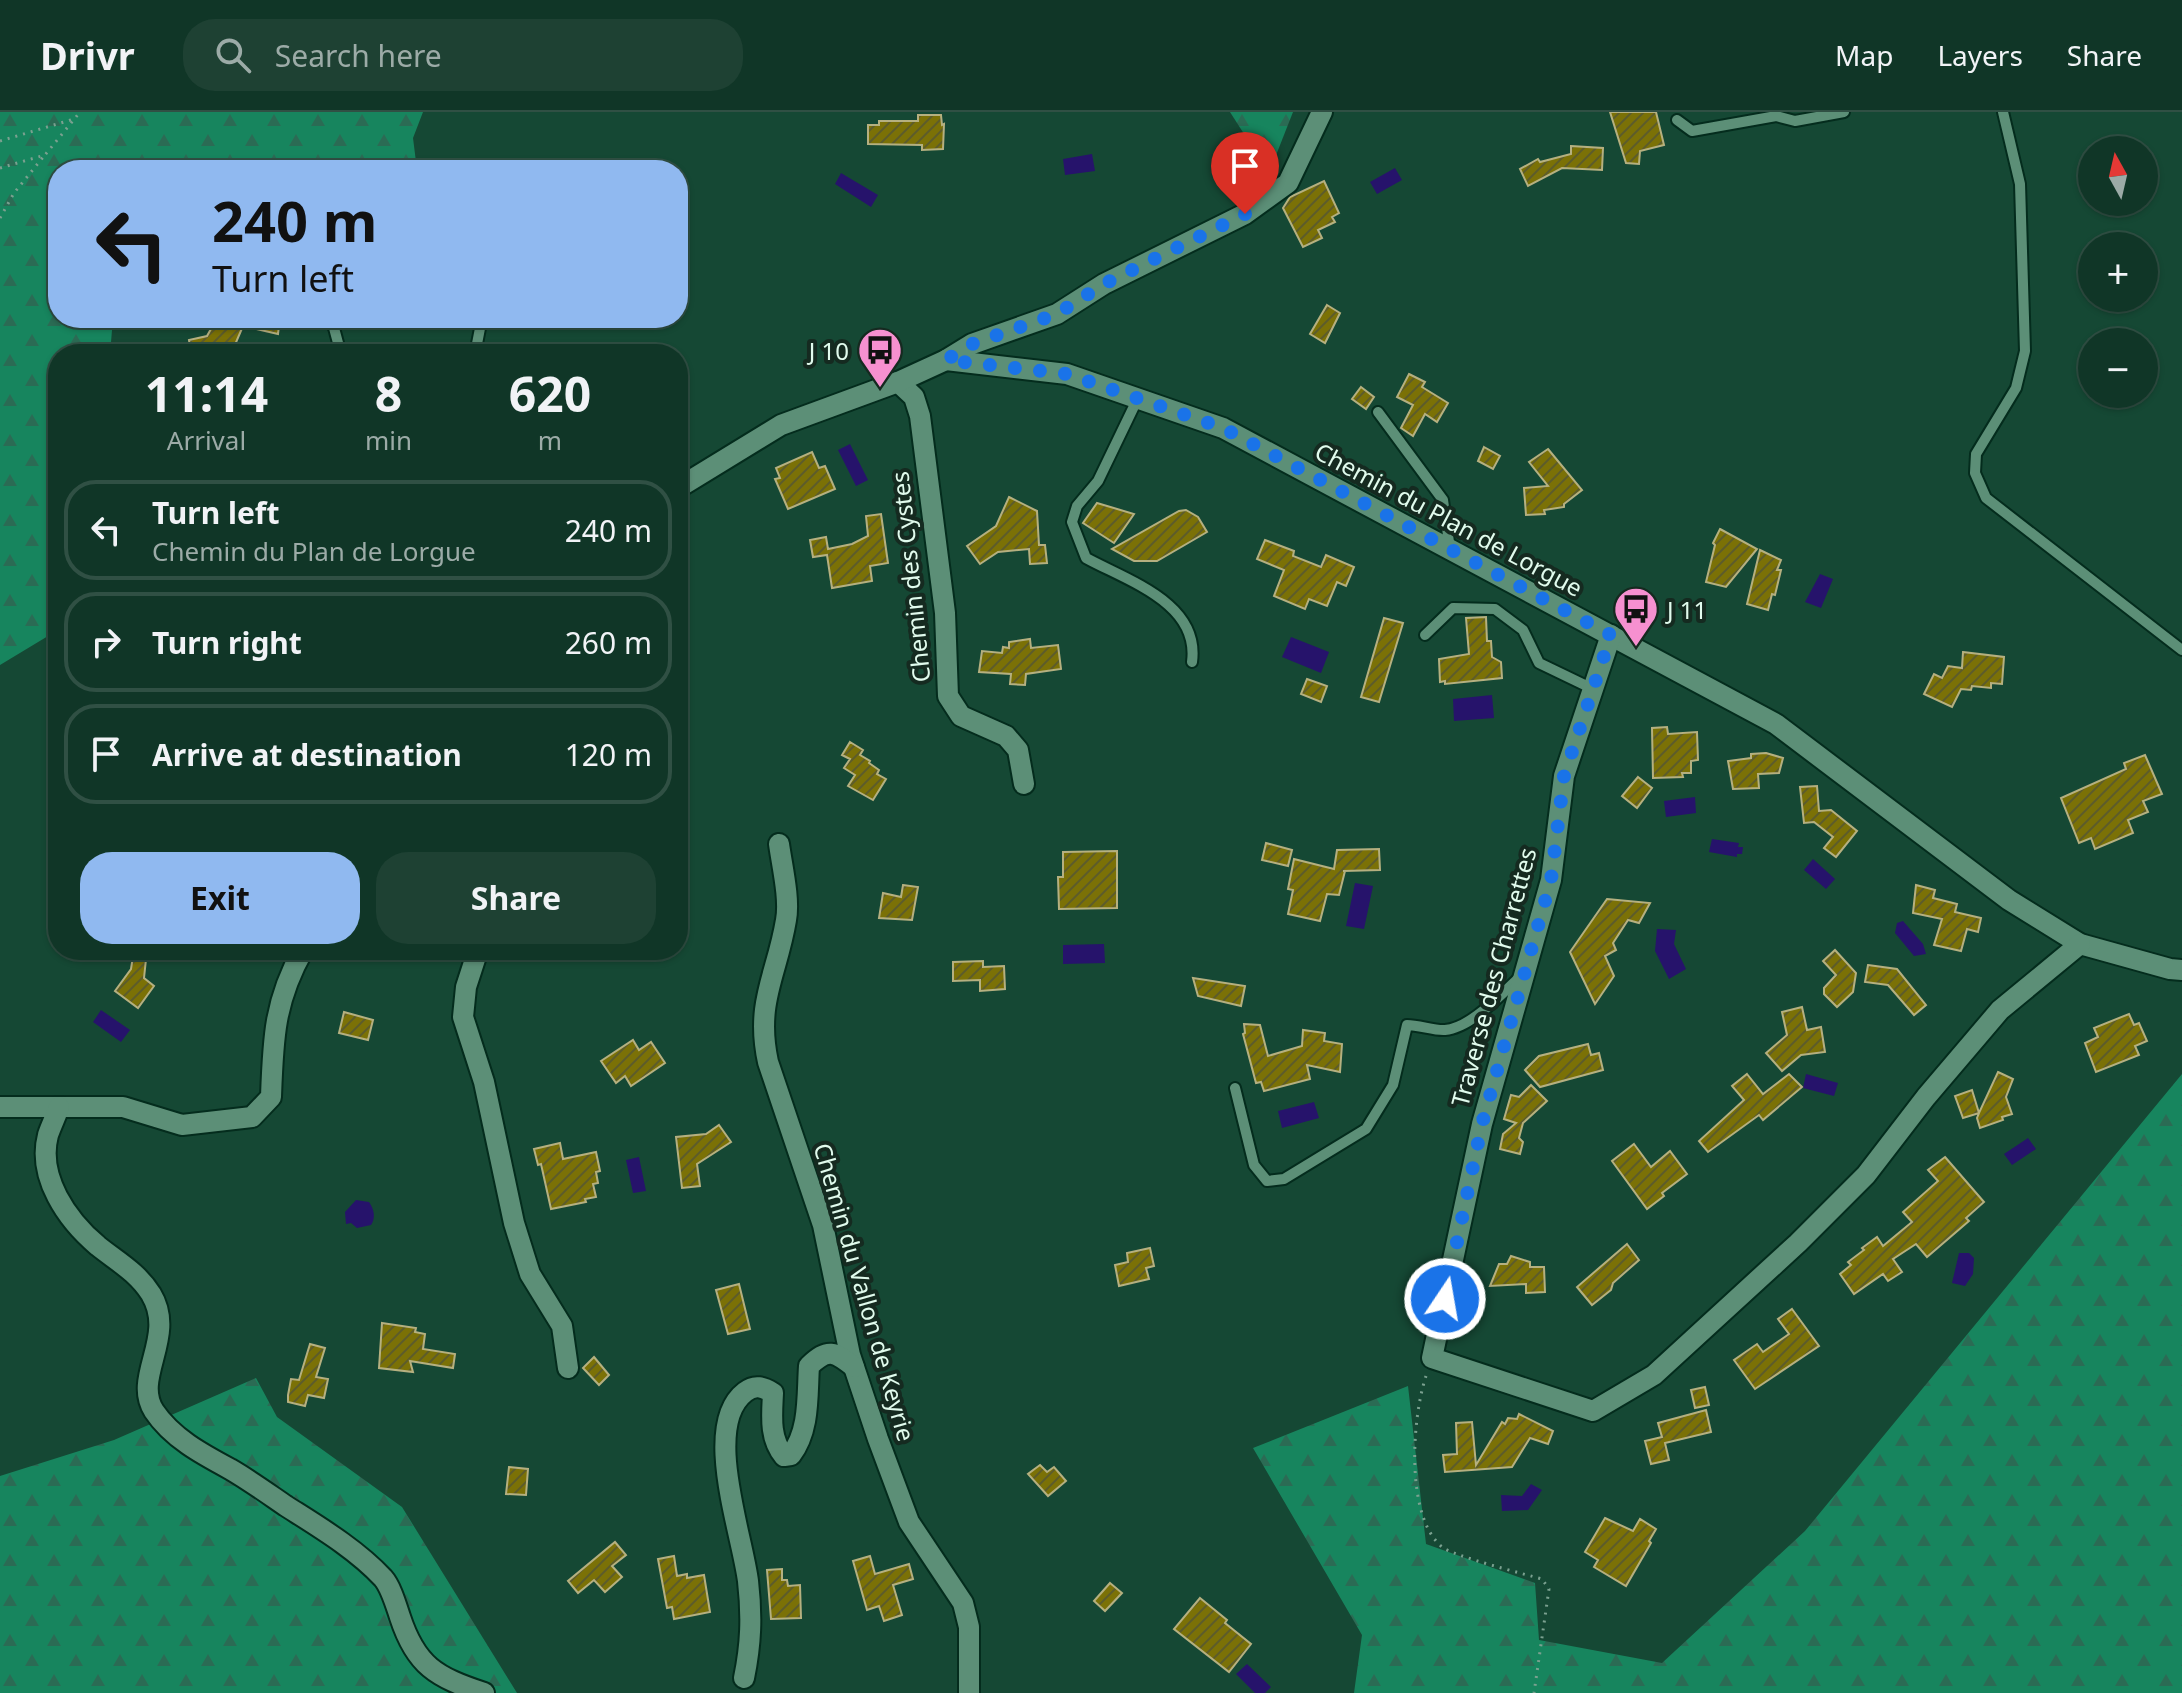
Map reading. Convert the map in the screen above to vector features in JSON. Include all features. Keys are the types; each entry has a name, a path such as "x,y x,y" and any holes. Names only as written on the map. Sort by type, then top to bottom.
{"street":[{"path":"688,482 781,425 898,382 972,344 1057,314 1104,284 1245,214 1288,183 1322,112"},
{"name":"Chemin du Plan de Lorgue","path":"946,360 1067,374 1223,428 1776,724 2009,900 2080,944 2182,970"},
{"name":"Chemin des Cystes","path":"898,382 914,397 920,416 945,613 948,696 961,716 1006,736 1018,750 1024,784"},
{"name":"Traverse des Charrettes","path":"1432,1358 1482,1124 1551,880 1564,776 1611,635"},
{"name":"Chemin du Vallon de Keyrie","path":"779,844 787,917 763,1007 762,1035 768,1062 823,1225 854,1367 909,1522 963,1603 969,1627 969,1693"},
{"path":"1432,1358 1593,1411 1654,1375 1798,1243 1866,1175 1926,1097 2000,1010 2080,944"},
{"path":"0,1107 123,1107 182,1125 252,1117 271,1097 273,1040 286,980 297,960"},
{"path":"475,960 466,987 463,1017 484,1082 514,1223 530,1274 562,1326 568,1368"},
{"path":"59,1107 48,1138 47,1166 52,1187 67,1212 96,1244 134,1271 152,1295 160,1315 160,1335 147,1385 152,1408 165,1425 202,1456 230,1469 329,1534 385,1580 407,1640 426,1666 484,1693"},
{"path":"744,1678 752,1638 748,1580 725,1449 727,1418 736,1399 751,1388 763,1387 773,1393 771,1425 776,1447 784,1456 791,1455 800,1443 805,1425 809,1366 821,1354 831,1353 840,1355 854,1367"}],"lane":[{"path":"1677,120 1692,131 1776,116 1795,121 1844,112"},
{"path":"2003,112 2020,184 2025,351 2016,388 1976,454 1975,473 1986,498 2182,650"},
{"path":"1138,398 1098,481 1077,506 1072,522 1086,558 1170,604 1183,619 1194,646 1192,662"},
{"path":"1378,412 1443,500 1450,549"},
{"path":"1425,635 1453,608 1495,609 1523,630 1539,663 1593,689"},
{"path":"1235,1088 1254,1165 1267,1181 1284,1179 1366,1129 1393,1085 1407,1025 1446,1030 1479,1016 1525,973"}],"path":[{"path":"0,218 14,193 80,112"},
{"path":"0,141 74,119"},
{"path":"0,168 45,155"},
{"path":"1432,1358 1421,1391 1414,1482 1432,1536 1444,1549 1542,1579 1549,1589 1534,1693"}],"green space":[{"path":"0,112 423,112 413,138 416,160 48,160 48,328 112,328 111,344 48,344 48,636 0,665"},
{"path":"1230,112 1293,112 1269,173"},
{"path":"2182,1074 2182,1693 1354,1693 1362,1635 1253,1448 1408,1386 1426,1544 1535,1583 1539,1640 1662,1663 1805,1531"},
{"path":"256,1378 277,1417 402,1507 517,1693 0,1693 0,1476 114,1440"}],"shaded area":[{"path":"1092,154 1095,171 1065,175 1063,159"},
{"path":"1395,168 1402,180 1377,194 1370,182"},
{"path":"841,173 878,195 871,207 835,184"},
{"path":"850,444 868,480 856,486 838,450"},
{"path":"1820,574 1833,579 1821,608 1805,602"},
{"path":"1291,637 1329,652 1321,673 1282,657"},
{"path":"1492,695 1494,718 1454,721 1453,699"},
{"path":"1695,797 1696,813 1666,817 1664,801"},
{"path":"1712,839 1739,843 1738,847 1743,847 1742,854 1737,854 1737,857 1709,852"},
{"path":"1813,859 1835,879 1826,889 1804,870"},
{"path":"1355,883 1373,886 1364,929 1346,926"},
{"path":"1903,921 1923,944 1926,954 1914,956 1895,933 1897,923"},
{"path":"1657,929 1676,930 1674,944 1686,969 1669,979 1655,951"},
{"path":"1104,944 1105,963 1063,964 1063,945"},
{"path":"101,1010 130,1030 121,1042 93,1022"},
{"path":"1806,1074 1838,1083 1834,1096 1803,1088"},
{"path":"1314,1102 1319,1118 1282,1128 1278,1111"},
{"path":"2028,1138 2036,1149 2012,1165 2004,1154"},
{"path":"639,1157 646,1191 633,1193 626,1160"},
{"path":"356,1200 371,1205 374,1216 371,1225 357,1228 351,1223 346,1224 345,1212"},
{"path":"1959,1253 1969,1253 1974,1258 1973,1274 1965,1286 1952,1283"},
{"path":"1531,1484 1542,1490 1528,1510 1502,1511 1501,1495 1522,1496"},
{"path":"1247,1664 1271,1687 1265,1693 1255,1693 1236,1674"}],"building":[{"path":"1610,112 1656,112 1664,145 1640,151 1639,164 1626,163"},
{"path":"918,115 941,115 944,124 943,149 922,150 922,145 868,144 868,125 879,125 879,121 918,121"},
{"path":"1571,146 1603,148 1602,170 1562,168 1528,186 1520,169 1538,159 1540,162 1571,154"},
{"path":"1324,181 1339,213 1332,217 1335,222 1318,230 1322,238 1303,247 1283,208 1290,197"},
{"path":"1327,305 1340,313 1325,343 1310,334"},
{"path":"211,328 242,328 235,344 190,344 189,340 207,336"},
{"path":"252,328 279,328 278,334"},
{"path":"1409,374 1425,382 1422,387 1448,403 1437,422 1425,414 1413,436 1401,428 1413,405 1397,397"},
{"path":"1361,387 1374,397 1366,409 1352,399"},
{"path":"1484,447 1500,456 1493,469 1478,461"},
{"path":"1548,449 1582,490 1564,507 1544,510 1545,514 1526,515 1524,488 1548,486 1529,462"},
{"path":"812,452 819,468 825,466 835,489 788,509 775,479 780,478 776,468"},
{"path":"1009,497 1037,511 1039,545 1045,545 1047,563 1030,564 1029,549 998,552 980,564 967,546 996,526"},
{"path":"1097,503 1134,514 1114,543 1083,523"},
{"path":"1186,510 1198,517 1207,532 1157,561 1134,561 1112,549 1179,511"},
{"path":"881,514 888,563 870,566 872,581 832,588 827,555 813,557 810,540 826,537 828,549 852,544 868,536 866,516"},
{"path":"1720,529 1757,549 1726,587 1706,582 1713,543"},
{"path":"1265,540 1294,551 1293,556 1321,567 1326,555 1354,567 1346,586 1337,582 1327,606 1309,599 1305,609 1274,596 1284,570 1257,559"},
{"path":"1760,550 1781,560 1775,595 1772,594 1768,610 1747,604"},
{"path":"1486,617 1487,641 1491,641 1492,657 1501,662 1502,678 1440,682 1439,659 1469,654 1466,618"},
{"path":"1384,618 1403,623 1379,702 1361,697"},
{"path":"1030,639 1031,648 1058,645 1061,669 1026,674 1025,685 1010,684 1011,674 979,672 982,651 1002,653 1003,647 1009,648 1009,642"},
{"path":"1963,652 2004,657 2002,684 1991,683 1991,688 1972,686 1971,690 1961,689 1952,707 1924,694 1934,674 1942,678 1948,666 1962,668"},
{"path":"1307,679 1327,686 1321,702 1301,694"},
{"path":"1667,727 1668,734 1697,732 1698,760 1691,761 1691,773 1682,773 1683,777 1653,778 1652,728"},
{"path":"850,742 863,750 860,755 879,770 877,774 886,779 873,800 848,786 855,775 844,768 850,759 842,755"},
{"path":"1766,753 1783,758 1779,773 1758,774 1759,788 1733,789 1728,761"},
{"path":"2145,755 2162,794 2143,801 2148,812 2128,820 2133,833 2095,849 2091,838 2079,843 2061,798 2126,769 2124,763"},
{"path":"1638,777 1652,788 1637,808 1622,796"},
{"path":"1817,786 1819,811 1831,810 1857,831 1836,857 1824,848 1833,837 1814,822 1804,823 1800,787"},
{"path":"1266,843 1292,850 1288,866 1262,860"},
{"path":"1379,849 1380,870 1343,871 1339,895 1327,894 1320,921 1288,914 1293,890 1288,889 1294,859 1334,869 1337,850"},
{"path":"1117,851 1117,908 1059,909 1058,877 1063,877 1063,852"},
{"path":"903,885 918,887 912,920 879,918 883,893 901,897"},
{"path":"1916,885 1935,890 1933,898 1957,904 1955,912 1981,918 1978,932 1967,929 1961,951 1934,945 1942,919 1913,913"},
{"path":"1607,899 1650,903 1639,923 1628,920 1613,943 1616,950 1605,956 1614,976 1595,1004 1570,952"},
{"path":"1835,950 1856,973 1853,992 1837,1007 1824,994 1824,988 1836,975 1823,961"},
{"path":"132,960 146,960 144,978 154,986 138,1008 115,991 131,969"},
{"path":"983,961 983,967 1004,966 1005,989 980,991 980,980 953,981 953,962"},
{"path":"1868,965 1897,969 1926,1005 1914,1015 1888,985 1865,982"},
{"path":"1193,978 1245,986 1241,1006 1198,996"},
{"path":"1802,1007 1807,1030 1821,1027 1825,1052 1801,1055 1782,1071 1766,1053 1787,1035 1782,1012"},
{"path":"344,1012 373,1020 368,1040 339,1033"},
{"path":"2129,1014 2134,1025 2139,1023 2147,1041 2135,1046 2139,1055 2096,1072 2085,1043 2098,1037 2094,1028"},
{"path":"1244,1024 1260,1025 1268,1056 1302,1046 1303,1030 1325,1033 1324,1041 1342,1044 1340,1072 1307,1065 1310,1079 1264,1091 1261,1082 1256,1083 1243,1034"},
{"path":"633,1040 639,1050 651,1042 665,1063 631,1086 625,1076 616,1083 601,1061"},
{"path":"1588,1044 1591,1055 1599,1053 1603,1070 1540,1087 1525,1070 1539,1056"},
{"path":"1998,1072 2013,1079 2006,1097 2012,1114 1980,1128 1977,1118"},
{"path":"1747,1074 1763,1094 1789,1074 1802,1087 1763,1120 1759,1115 1708,1152 1699,1141 1744,1100 1732,1086"},
{"path":"1531,1085 1547,1101 1523,1123 1519,1138 1523,1142 1520,1154 1500,1149 1503,1134 1516,1123 1504,1119 1511,1095 1519,1097"},
{"path":"1972,1090 1979,1113 1963,1118 1955,1096"},
{"path":"719,1125 731,1142 697,1164 700,1186 682,1188 676,1137 706,1134"},
{"path":"560,1143 563,1159 596,1152 600,1171 596,1172 598,1183 593,1184 596,1197 551,1209 541,1164 538,1165 534,1149"},
{"path":"1634,1144 1651,1167 1670,1151 1687,1174 1647,1209 1612,1161"},
{"path":"1945,1157 1984,1202 1966,1218 1969,1221 1927,1257 1916,1244 1893,1259 1902,1272 1888,1281 1883,1274 1854,1294 1840,1274 1851,1265 1848,1262 1864,1250 1862,1248 1877,1237 1883,1246 1912,1222 1903,1212 1938,1181 1928,1170"},
{"path":"1627,1244 1639,1260 1592,1305 1577,1287"},
{"path":"1150,1248 1154,1266 1146,1268 1149,1279 1119,1286 1115,1265 1128,1262 1127,1253"},
{"path":"1511,1256 1530,1262 1530,1267 1544,1267 1545,1292 1526,1293 1526,1284 1490,1286 1499,1264 1507,1264"},
{"path":"739,1284 750,1329 728,1334 716,1290"},
{"path":"1792,1309 1819,1346 1755,1389 1734,1360 1757,1344 1763,1352 1789,1334 1778,1319"},
{"path":"382,1323 416,1328 415,1332 425,1334 423,1349 455,1354 453,1368 410,1361 413,1372 379,1368"},
{"path":"310,1344 325,1348 316,1377 328,1379 324,1398 308,1395 305,1406 288,1402 288,1395 291,1379 299,1380"},
{"path":"594,1357 609,1375 599,1385 583,1368"},
{"path":"1705,1387 1709,1405 1695,1408 1691,1390"},
{"path":"1706,1410 1711,1432 1665,1443 1669,1460 1651,1464 1645,1441 1662,1437 1658,1423"},
{"path":"1519,1414 1553,1431 1548,1444 1530,1438 1512,1467 1445,1472 1443,1455 1457,1454 1456,1423 1472,1422 1476,1465 1502,1422 1505,1424 1508,1418 1517,1419"},
{"path":"1040,1465 1047,1472 1054,1467 1066,1481 1048,1496 1028,1474"},
{"path":"509,1467 528,1469 526,1495 506,1494"},
{"path":"1605,1518 1633,1531 1640,1519 1656,1529 1626,1586 1594,1567 1598,1560 1585,1552"},
{"path":"615,1542 626,1555 612,1566 622,1577 605,1592 594,1580 578,1593 568,1581"},
{"path":"674,1556 677,1576 704,1575 710,1612 674,1619 672,1607 667,1608 658,1559"},
{"path":"870,1556 875,1574 909,1564 913,1579 893,1585 902,1615 884,1621 879,1606 867,1610 853,1561"},
{"path":"782,1569 782,1580 787,1580 788,1586 800,1585 801,1618 771,1619 767,1570"},
{"path":"1110,1583 1122,1593 1105,1611 1094,1601"},
{"path":"1200,1598 1251,1644 1229,1672 1174,1629"}],"place":[{"name":"J 10","path":"880,389"},
{"name":"J 11","path":"1636,648"}],"route":[{"path":"1245,214 1104,284 1057,314 972,344 946,360 1067,374 1223,428 1611,635 1564,776 1551,880 1482,1124 1445,1299"}]}
